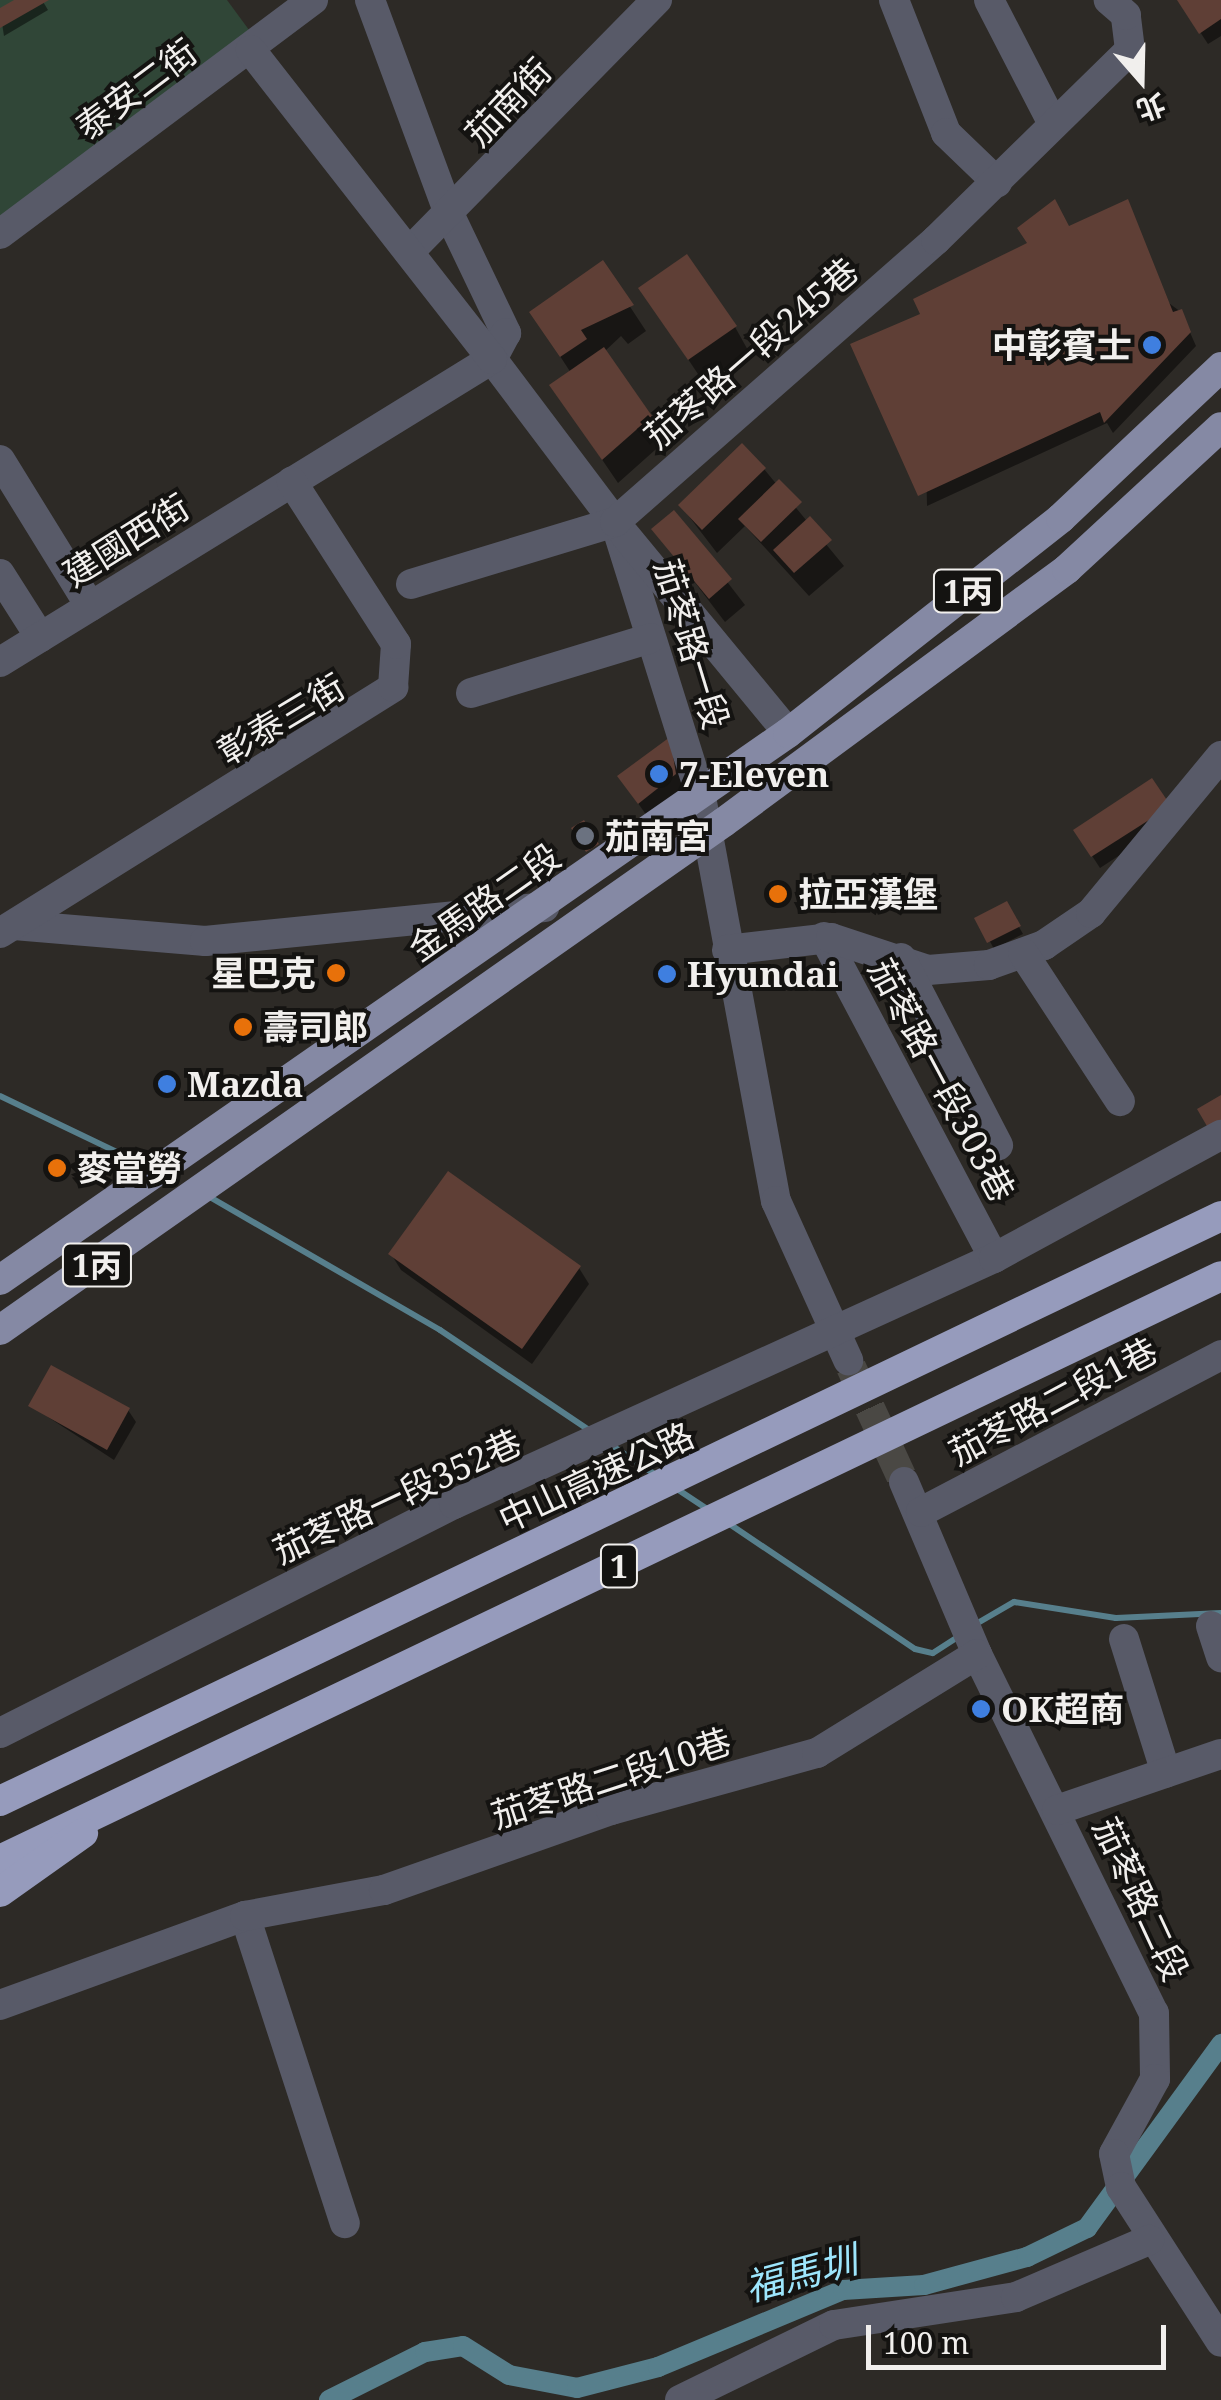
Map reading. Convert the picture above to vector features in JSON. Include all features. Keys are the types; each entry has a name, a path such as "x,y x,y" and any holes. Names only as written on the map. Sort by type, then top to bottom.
{"highway":[{"name":"中山高速公路","path":"0,1800 1221,1216"},
{"name":"1","path":"7,1856 1221,1276"},
{"path":"0,1892 122,1801"}],"main road":[{"name":"金馬路二段","path":"0,1280 788,734 1061,518 1221,368"},
{"name":"1丙","path":"0,1330 203,1193 709,834 1066,569 1221,428"}],"street":[{"name":"泰安二街","path":"0,234 313,0"},
{"path":"370,0 499,346"},
{"name":"茄南街","path":"409,252 450,216 657,0"},
{"path":"894,0 946,133 997,182 1051,120 1130,50 1126,15 1109,0"},
{"path":"990,0 1051,120"},
{"path":"251,50 409,252 499,346"},
{"name":"茄苳路一段245巷","path":"615,522 997,182"},
{"name":"茄苳路一段","path":"499,346 549,438 615,522 701,797 776,1201 830,1334 848,1360"},
{"name":"建國西街","path":"0,662 292,482 499,346"},
{"path":"0,460 90,606"},
{"name":"彰泰三街","path":"7,929 394,688 396,644 292,482"},
{"path":"411,584 615,522 788,734"},
{"path":"0,574 40,637"},
{"path":"471,693 651,638"},
{"name":"茄苳路一段303巷","path":"727,950 824,937 928,970 1023,953 1091,913 1221,756"},
{"path":"7,929 205,940 544,906"},
{"name":"茄苳路一段303巷","path":"824,937 994,1258"},
{"path":"1023,953 1120,1101"},
{"path":"900,958 998,1146"},
{"name":"茄苳路一段352巷","path":"0,1734 454,1504 994,1258 1221,1136"},
{"name":"茄苳路二段1巷","path":"921,1512 1221,1356"},
{"name":"茄苳路二段","path":"904,1482 921,1512 971,1637 1154,2014 1156,2079 1114,2154 1121,2187 1146,2235 1208,2292 1221,2342"},
{"path":"1211,1626 1221,1656"},
{"name":"茄苳路二段10巷","path":"0,2005 244,1916 384,1890 611,1810 817,1754 971,1637"},
{"path":"1124,1640 1166,1774"},
{"path":"1057,1810 1221,1754"},
{"path":"244,1916 345,2222"},
{"path":"680,2400 834,2325 1016,2297 1146,2235"}],"green space":[{"path":"0,0 227,0 252,34 0,218"}],"building":[{"path":"14,0 49,0 0,28 0,8"},
{"path":"1177,0 1221,0 1221,19 1199,34"},
{"path":"1055,199 1069,226 1128,199 1173,312 1182,309 1191,332 1104,423 1100,412 918,496 850,344 920,314 913,299 1027,243 1017,228"},
{"path":"687,254 737,326 688,360 638,288"},
{"path":"603,260 634,305 581,330 587,339 560,357 529,312"},
{"path":"604,347 652,416 602,460 549,385"},
{"path":"742,443 766,468 702,530 678,505"},
{"path":"779,479 802,502 761,542 738,519"},
{"path":"674,510 732,579 709,599 651,529"},
{"path":"810,516 832,540 794,573 773,550"},
{"path":"670,737 676,774 638,804 617,776"},
{"path":"1152,778 1171,806 1091,857 1073,830"},
{"name":"茄南宮","path":"584,820 599,844 586,852 571,828"},
{"path":"1007,901 1021,926 987,943 974,918"},
{"path":"1221,1095 1221,1127 1211,1133 1197,1109"},
{"path":"448,1171 581,1266 522,1349 388,1254"},
{"path":"51,1365 130,1408 107,1450 28,1406"}],"waterway":[{"path":"0,1096 148,1167"},
{"path":"208,1196 440,1330 589,1430"},
{"path":"608,1443 656,1475"},
{"path":"674,1487 710,1511"},
{"path":"728,1523 915,1649 933,1653 958,1637"},
{"path":"976,1624 1014,1602 1116,1618 1221,1613"},
{"name":"福馬圳","path":"329,2400 425,2352 463,2346 509,2375 577,2388 658,2367 843,2290 924,2285 1027,2257 1087,2228 1221,2044"}],"tunnel":[{"path":"851,1367 904,1482"}],"place":[{"name":"中彰賓士","path":"1152,345"},
{"name":"7-Eleven","path":"659,774"},
{"name":"茄南宮","path":"585,836"},
{"name":"拉亞漢堡","path":"778,894"},
{"name":"星巴克","path":"336,973"},
{"name":"Hyundai","path":"667,974"},
{"name":"壽司郎","path":"243,1027"},
{"name":"Mazda","path":"167,1084"},
{"name":"麥當勞","path":"57,1168"},
{"name":"OK超商","path":"981,1709"}]}
